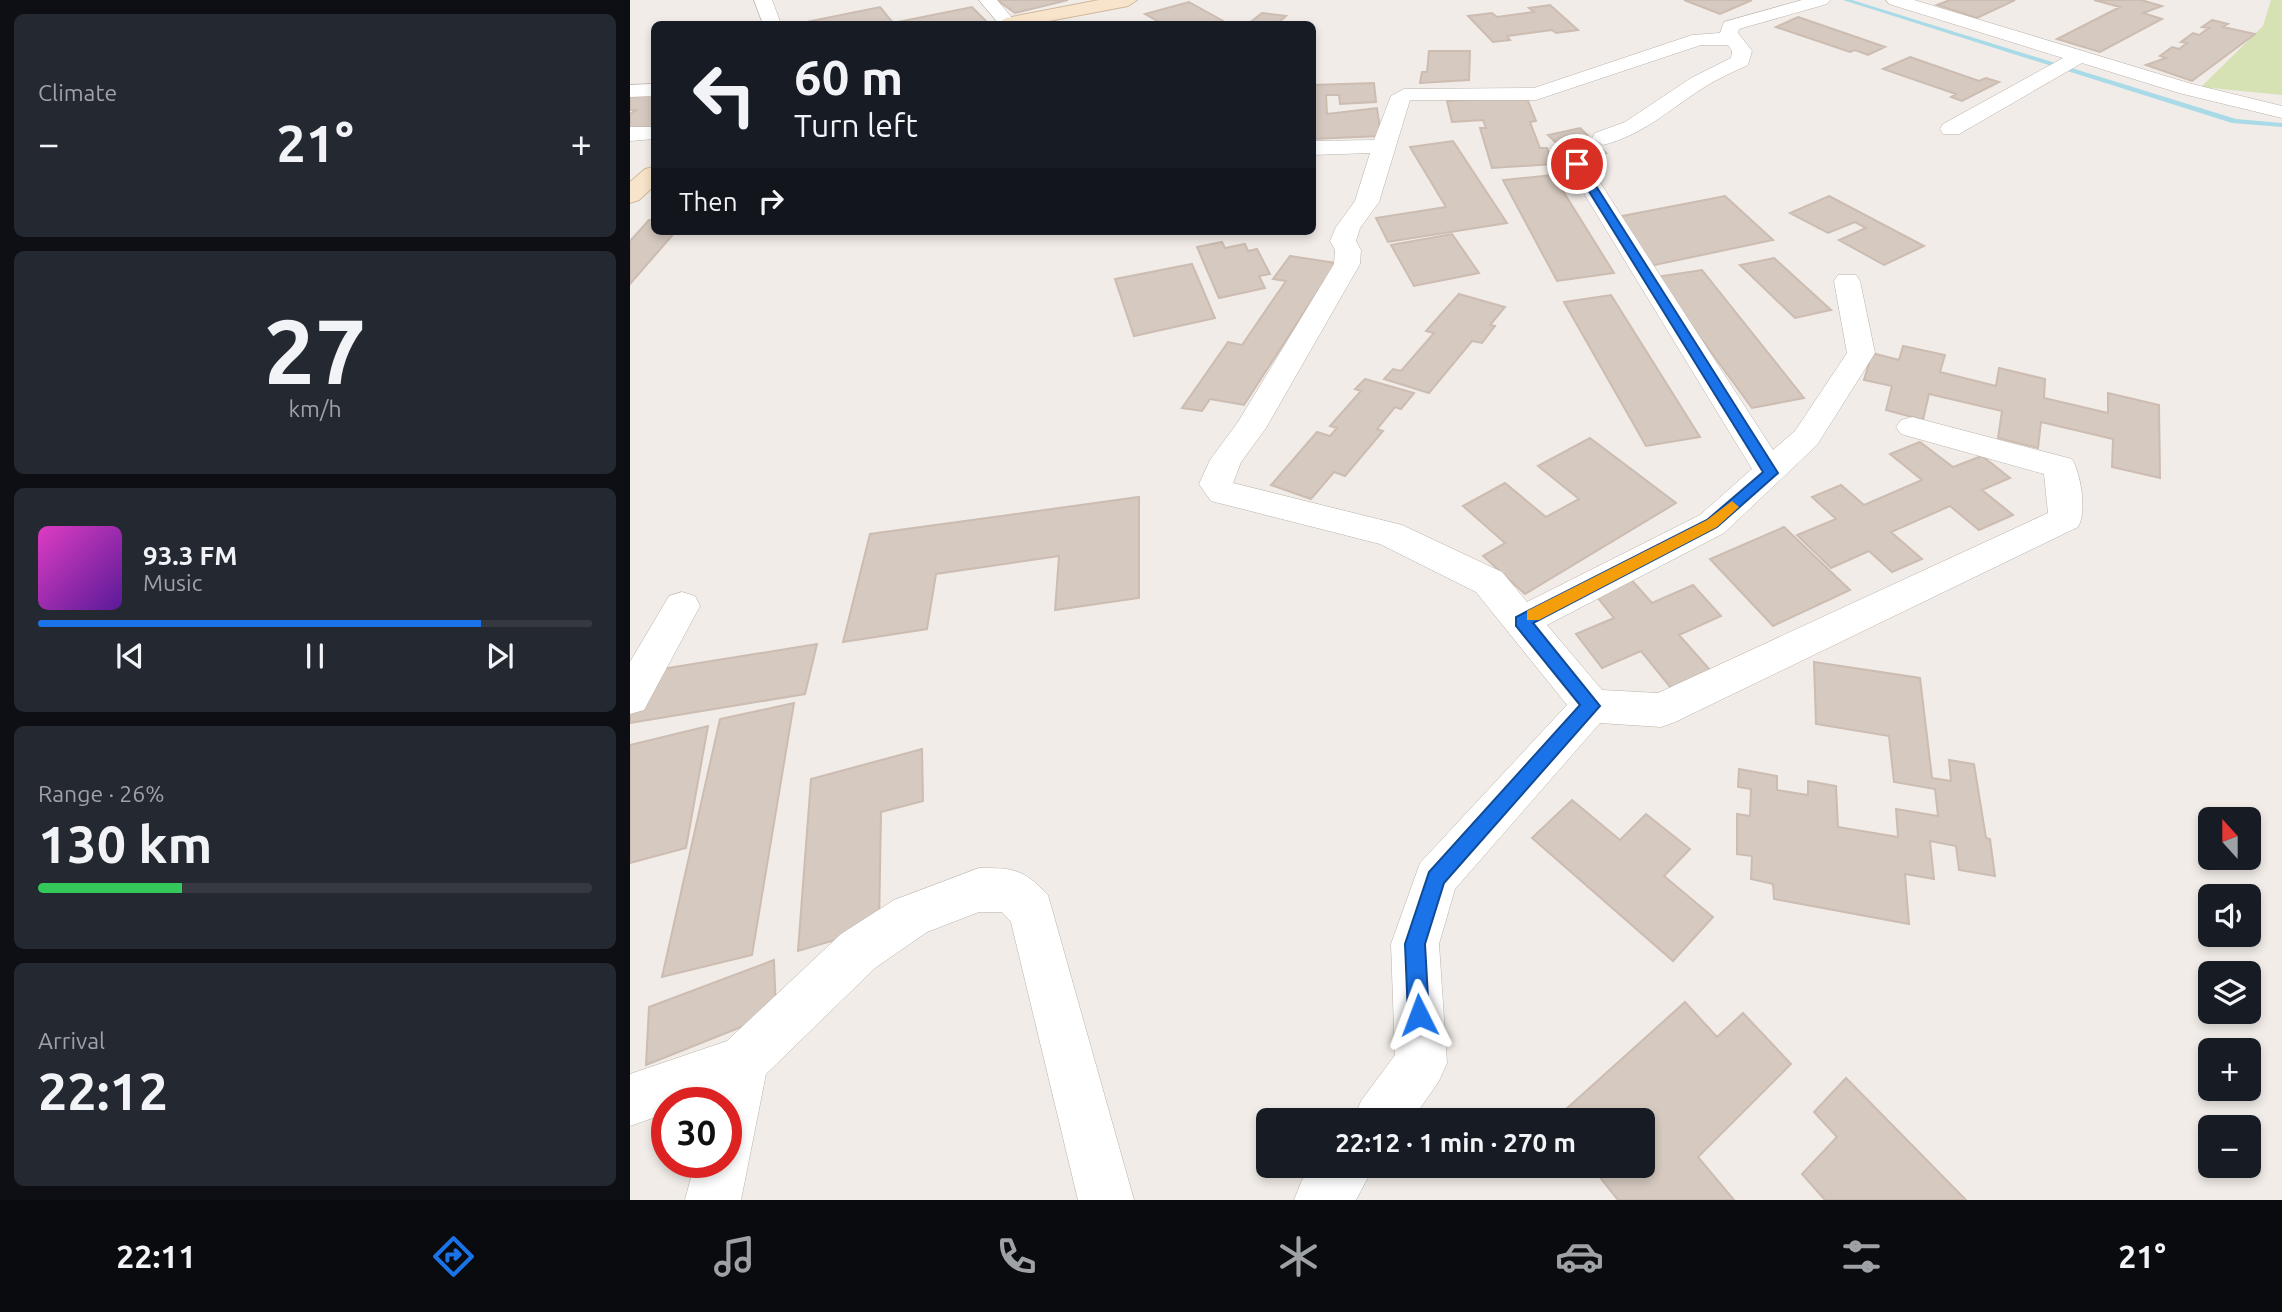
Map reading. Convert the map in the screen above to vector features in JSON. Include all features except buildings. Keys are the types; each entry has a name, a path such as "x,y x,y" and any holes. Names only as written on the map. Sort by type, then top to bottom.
{"main road":[{"path":"1022,21 1128,0"}],"street":[{"path":"763,0 770,21"},
{"path":"988,0 1005,21"},
{"path":"1895,0 2069,63 2282,112"},
{"path":"1603,138 1633,127 1698,82 1741,61 1742,51 1729,33 1731,26 1819,1"},
{"path":"1733,39 1699,39 1536,94 1411,93 1401,96 1373,177 1372,191 1348,227 1343,241 1348,250 1347,264 1250,428 1226,460 1216,484 1223,493 1390,534 1489,582 1591,706 1661,710 2066,519 2060,467 1912,427"},
{"path":"1951,129 2069,63"},
{"path":"630,91 651,90"},
{"path":"630,134 651,134"},
{"path":"1316,148 1383,146"},
{"path":"1577,164 1771,473"},
{"path":"1522,621 1712,524 1771,473 1806,438 1861,352 1847,281"},
{"path":"630,698 682,606"},
{"path":"1389,1108 1421,1063 1415,944 1436,878 1591,706"},
{"path":"630,1100 743,1061 858,951 911,916 979,890 1012,890 1032,911 1106,1200"},
{"path":"738,1087 743,1061"},
{"path":"713,1200 718,1178"},
{"path":"1322,1200 1338,1178"}],"green space":[{"path":"2271,0 2282,0 2282,95 2201,87 2263,26"}],"waterway":[{"path":"1846,0 2235,121 2282,125"}],"slow traffic":[{"path":"1533,616 1712,524 1732,507"}],"route":[{"path":"1419,1015 1415,944 1436,878 1591,706 1522,621 1712,524 1771,473 1577,164"}]}
